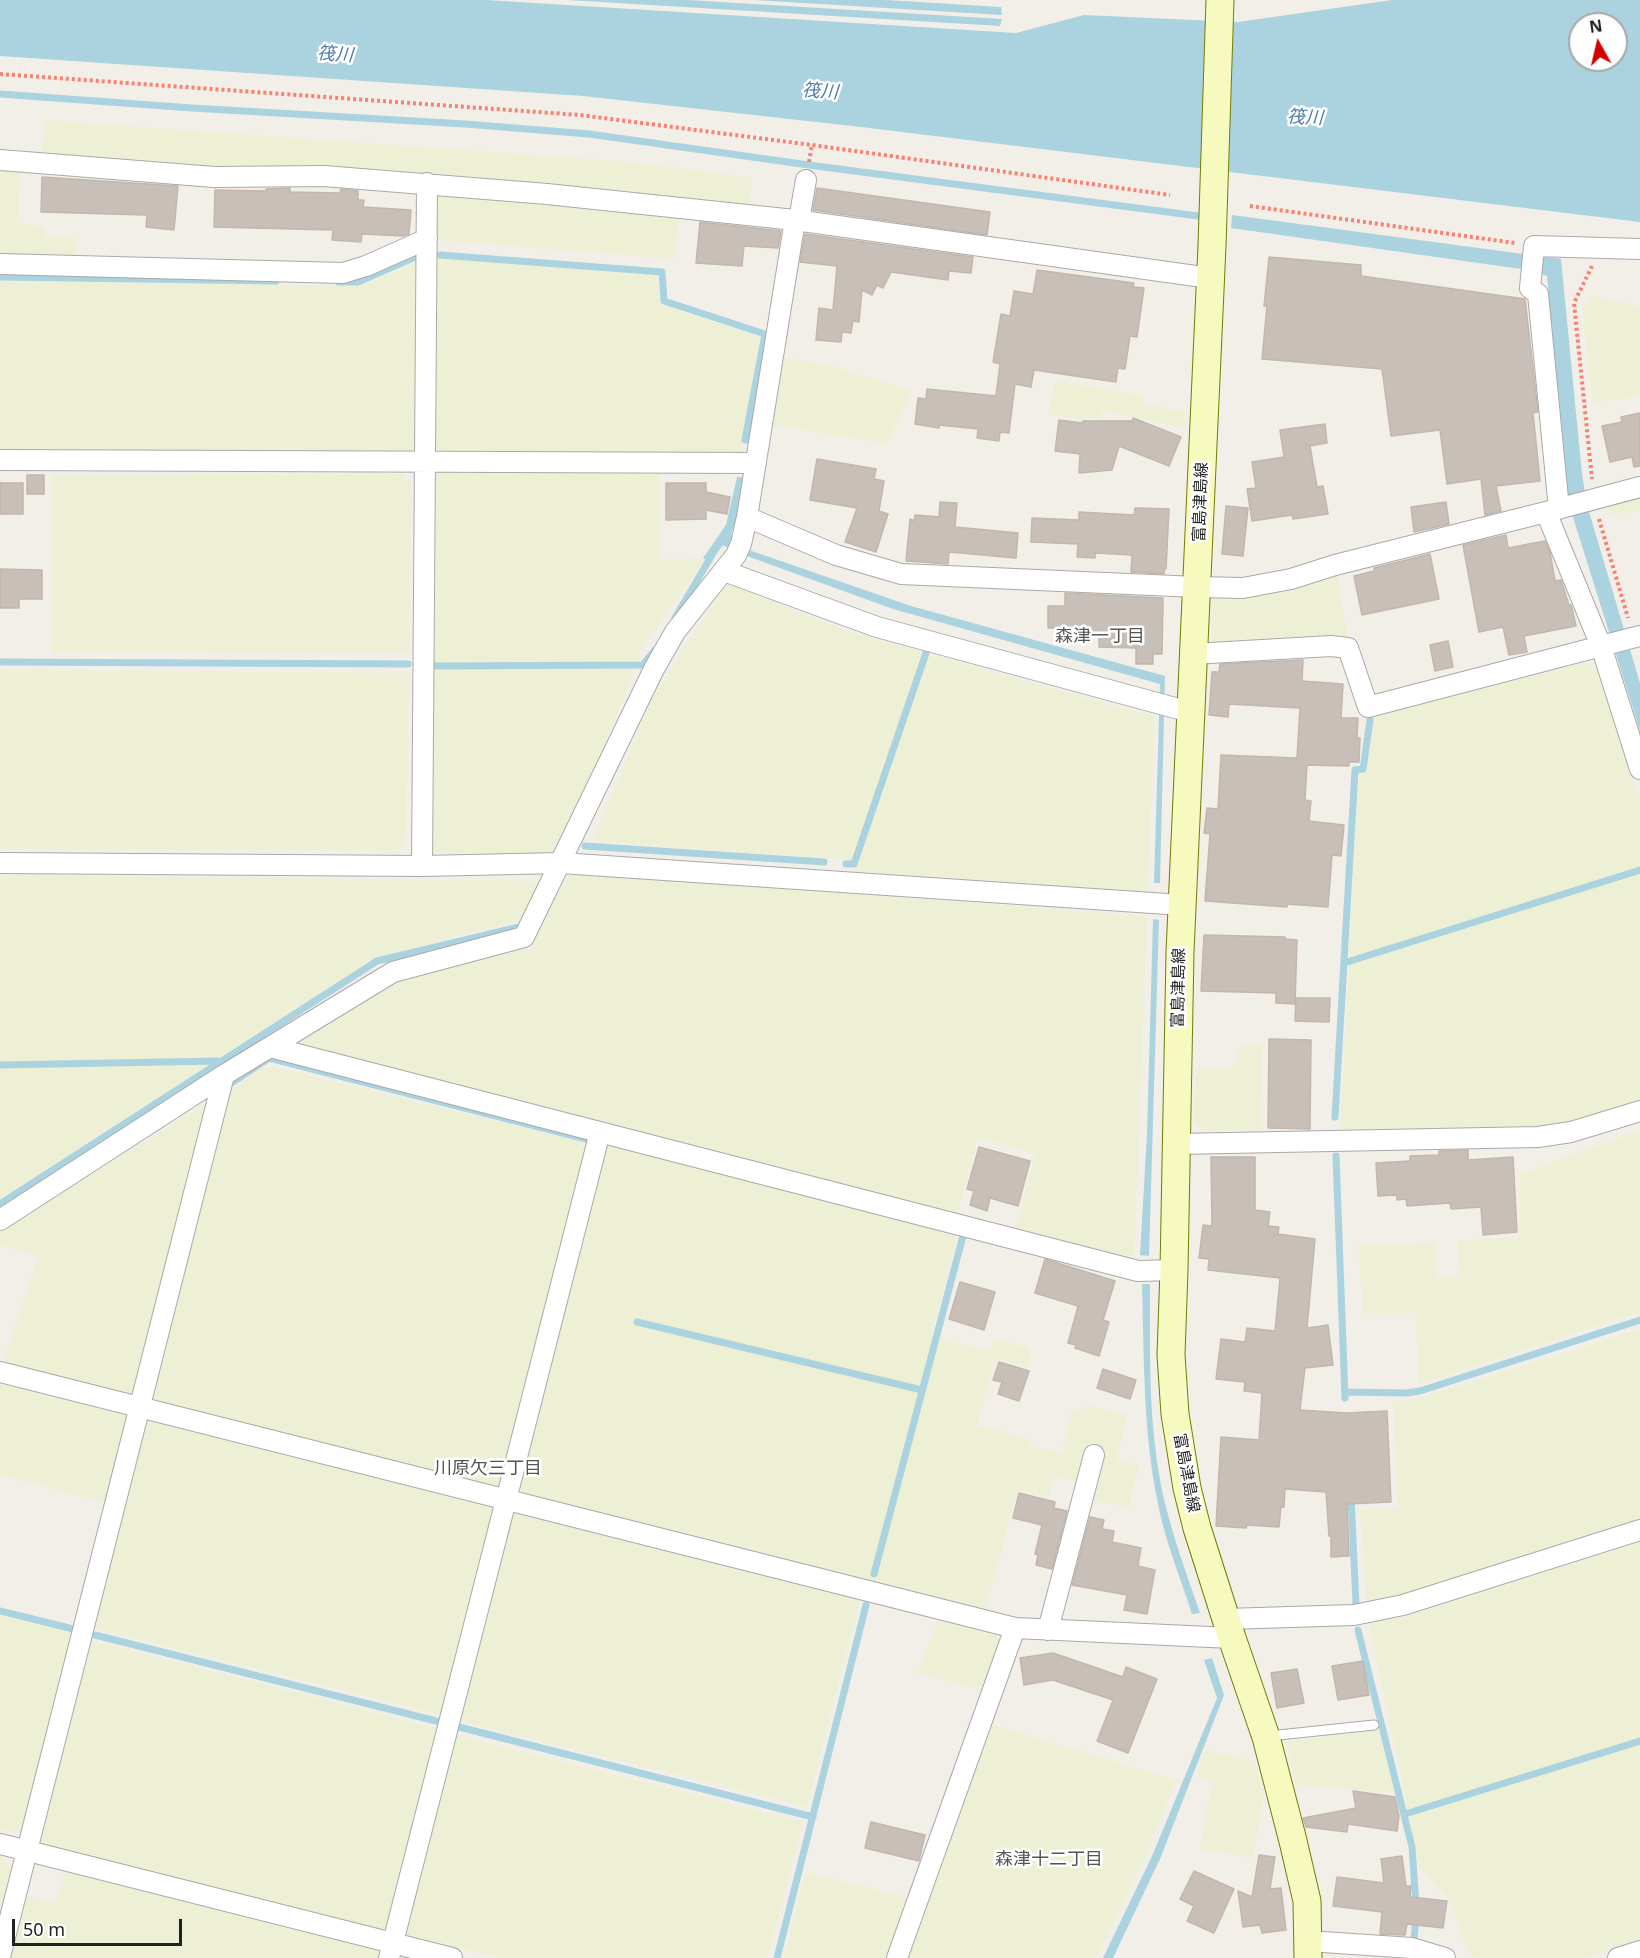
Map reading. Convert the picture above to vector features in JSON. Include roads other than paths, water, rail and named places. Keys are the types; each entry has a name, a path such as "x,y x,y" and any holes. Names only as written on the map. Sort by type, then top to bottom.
{"main road":[{"name":"富島津島線","path":"1220,7 1212,246 1193,654 1170,707 1182,905 1171,1355 1175,1414 1187,1488 1229,1629 1266,1737 1307,1901 1308,1950"}],"street":[{"path":"0,160 214,177 324,176 428,183 797,220 1210,278"},
{"path":"0,1220 224,1076 393,972 524,937 654,669 675,633 724,571 738,549 747,517 797,220 806,180"},
{"path":"422,866 428,183"},
{"path":"0,264 343,273 366,266 427,239"},
{"path":"1640,249 1601,247 1533,250 1530,288 1538,294 1557,509 1605,645 1640,769"},
{"path":"0,460 756,464"},
{"path":"747,517 836,555 901,574 1197,588 1243,588 1291,579 1335,565 1640,487"},
{"path":"724,571 877,627 1170,707"},
{"path":"1193,654 1331,646 1348,648 1368,707 1634,638"},
{"path":"0,863 422,866 561,863 1182,905"},
{"path":"270,1047 1138,1271 1174,1270"},
{"path":"0,1957 224,1076"},
{"path":"1176,1144 1538,1137 1571,1132 1640,1111"},
{"path":"391,1950 600,1132"},
{"path":"0,1372 1015,1628 1048,1630 1229,1629 1354,1615 1394,1607 1640,1530"},
{"path":"1048,1630 1094,1455"},
{"path":"897,1958 1015,1628"},
{"path":"0,1844 391,1950 452,1958"},
{"path":"1308,1950 1412,1948 1443,1958"},
{"path":"1618,1958 1640,1951"}],"lane":[{"path":"1266,1737 1374,1725"}],"water":[{"name":"筏川","path":"0,0 486,0 1016,33 1084,15 1238,22 1392,0 1640,0 1640,222 861,127 583,96 0,56"},
{"path":"567,0 688,0 1002,19 1000,26"},
{"path":"754,0 886,0 1001,7 1002,15"},
{"path":"1232,215 1561,259 1587,505 1640,683 1640,731 1567,498 1547,276 1528,270 1231,228"},
{"path":"737,477 745,477 731,534 735,543 746,549 911,606 1165,676 1160,883 1154,883 1160,684 893,609 733,551 723,545 710,563 703,558 726,525"},
{"path":"1153,919 1159,920 1149,1256 1140,1255 1147,1134"},
{"path":"1142,1284 1150,1284 1151,1392 1159,1472 1180,1556 1200,1613 1192,1614 1165,1532 1153,1477 1145,1394"},
{"path":"1212,1658 1224,1695 1160,1859 1113,1958 1103,1958 1153,1854 1217,1698 1204,1660"}],"waterway":[{"path":"0,94 589,134 1206,217"},
{"path":"440,255 662,272 664,301 765,334 745,440"},
{"path":"339,282 358,282 413,258"},
{"path":"0,277 276,281"},
{"path":"675,618 712,555"},
{"path":"434,666 643,665 655,650"},
{"path":"846,864 854,864 926,653"},
{"path":"0,662 408,664"},
{"path":"1335,1117 1355,770 1363,769 1370,720"},
{"path":"585,846 824,862"},
{"path":"1344,963 1640,870"},
{"path":"0,1204 377,961 523,926"},
{"path":"233,1082 269,1058 586,1139"},
{"path":"0,1065 219,1061"},
{"path":"1336,1156 1345,1398"},
{"path":"874,1574 964,1232"},
{"path":"1345,1392 1407,1393 1420,1391 1640,1320"},
{"path":"637,1322 922,1390"},
{"path":"1351,1497 1356,1604"},
{"path":"777,1958 866,1605"},
{"path":"0,1611 73,1629"},
{"path":"1358,1630 1412,1847 1416,1905"},
{"path":"95,1635 440,1722"},
{"path":"455,1726 813,1817"},
{"path":"1405,1814 1640,1741"},
{"path":"1414,1940 1416,1916"}],"district":[{"name":"森津一丁目","path":"1100,637"},
{"name":"川原欠三丁目","path":"488,1469"},
{"name":"森津十二丁目","path":"1049,1860"}]}
